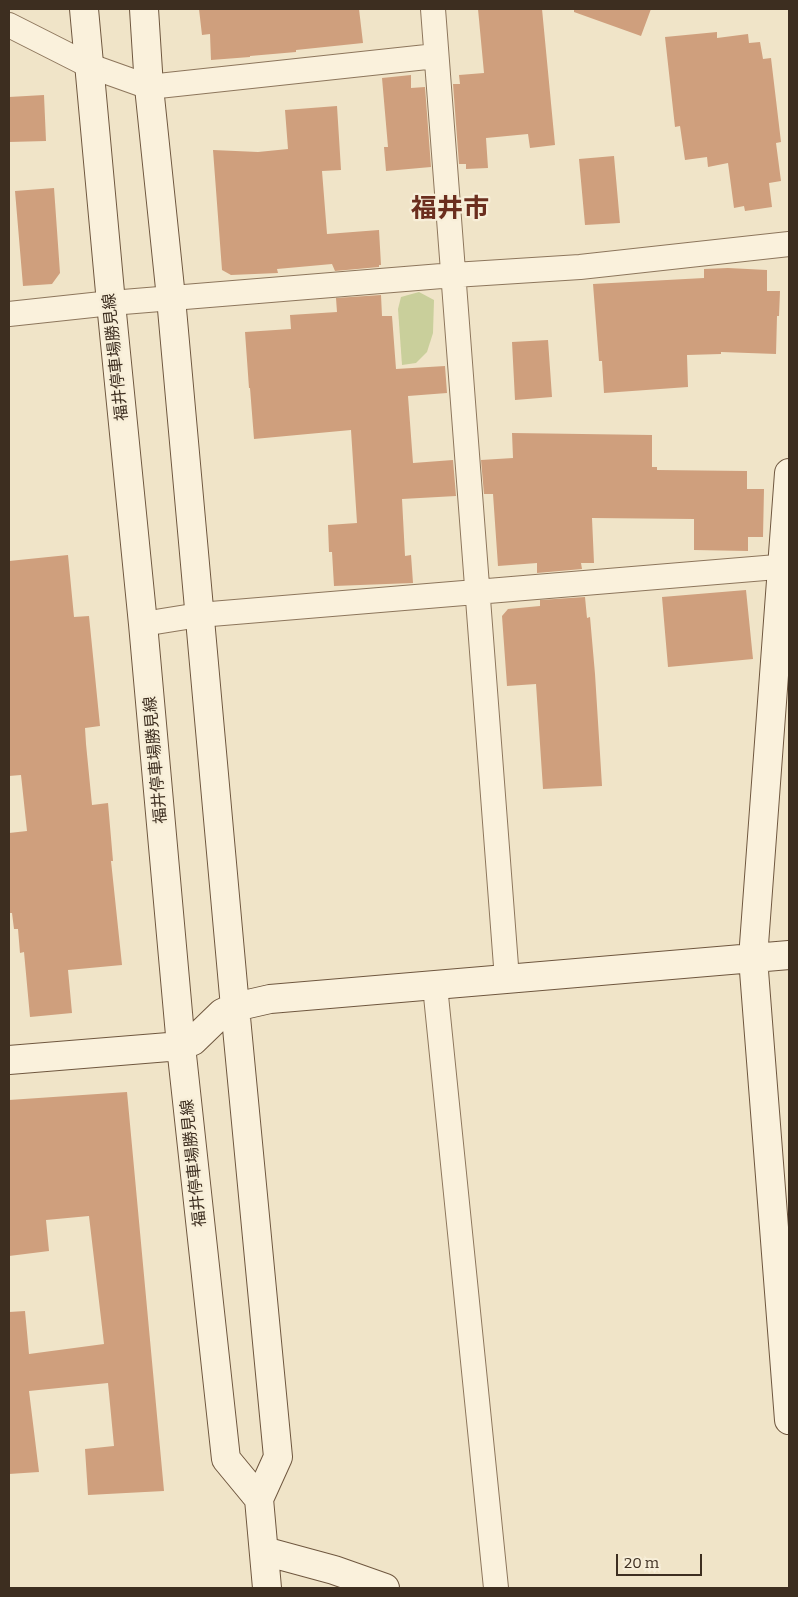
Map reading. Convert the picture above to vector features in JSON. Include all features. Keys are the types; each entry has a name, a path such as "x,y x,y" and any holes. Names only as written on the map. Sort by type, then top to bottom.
{"main road":[{"name":"福井停車場勝見線","path":"84,9 181,1046 226,1459 259,1499"},
{"path":"144,9 234,1007 278,1457 259,1499 267,1588"},
{"path":"789,473 786,566 753,958 789,1419"},
{"path":"9,1060 181,1046 193,1041 222,1013 234,1007 270,1000 789,955"},
{"path":"264,1551 334,1570 386,1588"}],"street":[{"path":"433,9 507,979"},
{"path":"9,25 90,66 150,87 436,56"},
{"path":"9,314 170,298 454,275 580,267 789,244"},
{"path":"143,624 199,615 786,566"},
{"path":"435,986 496,1588"}],"green space":[{"path":"419,292 434,300 433,333 427,352 416,363 402,365 398,309 401,297"}],"building":[{"path":"199,9 359,9 363,43 211,60 210,34 202,35"},
{"path":"478,9 542,9 555,145 530,148 528,134 486,138 488,168 466,169 466,164 459,164 453,84 460,84 459,75 484,73"},
{"path":"574,9 651,9 641,36 574,12"},
{"path":"717,32 717,38 748,34 749,43 760,42 763,59 771,58 781,142 776,143 781,181 769,183 772,207 745,211 744,206 734,208 728,163 708,167 707,157 685,160 680,126 675,127 665,37"},
{"path":"411,75 411,88 425,87 431,167 386,171 384,147 388,147 382,78"},
{"path":"44,95 46,141 9,142 9,97"},
{"path":"337,106 341,170 322,171 327,234 379,230 381,265 379,267 335,271 332,264 277,269 278,273 231,275 222,270 213,150 258,152 288,149 285,110"},
{"path":"614,156 620,223 585,225 579,159"},
{"path":"54,188 60,273 52,284 23,286 15,191"},
{"path":"704,269 767,270 767,291 780,291 776,354 721,352 721,354 687,355 688,387 604,393 602,361 599,361 593,284 704,278"},
{"path":"381,295 382,316 392,316 396,369 445,366 447,393 408,396 413,463 453,460 456,496 402,499 405,556 411,555 413,583 334,586 332,552 329,552 328,525 357,523 351,430 254,439 245,332 291,329 290,315 337,312 336,298"},
{"path":"548,340 552,397 515,400 512,342"},
{"path":"512,433 652,435 652,467 657,467 657,470 747,471 747,489 764,489 763,537 748,537 748,551 694,550 694,519 592,518 594,563 581,563 582,569 537,573 537,563 498,566 493,494 484,494 481,460 513,458"},
{"path":"68,555 74,617 89,616 100,726 85,728 86,744 92,805 108,803 113,861 111,861 122,965 68,970 72,1013 30,1017 24,952 20,953 18,929 14,929 12,913 9,913 9,833 27,831 21,775 9,776 9,561"},
{"path":"746,590 753,659 668,667 662,597"},
{"path":"585,597 587,618 590,617 602,786 543,789 536,684 507,686 502,616 508,609 540,606 540,600"},
{"path":"127,1092 164,1491 88,1495 85,1449 114,1446 108,1383 29,1391 39,1472 9,1474 9,1312 25,1311 29,1354 104,1344 89,1216 46,1220 49,1251 9,1256 9,1100"}],"district":[{"name":"福井市","path":"450,210"}]}
